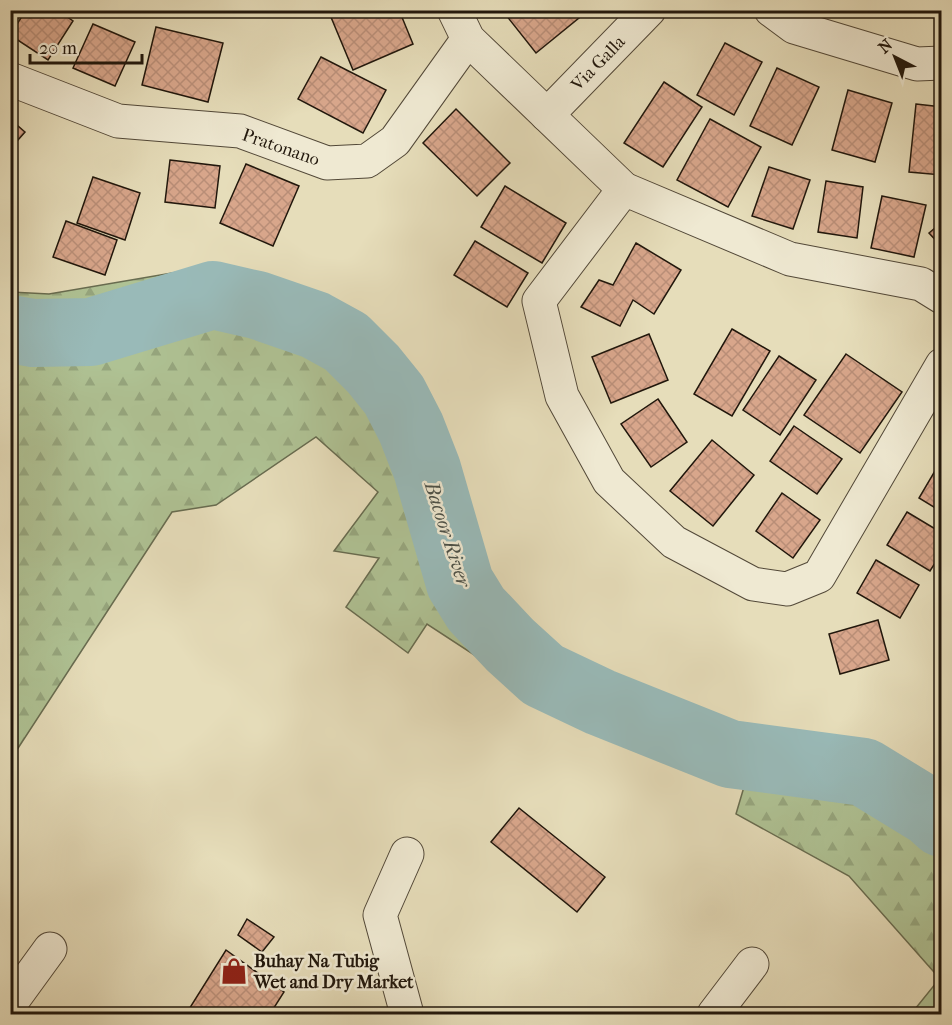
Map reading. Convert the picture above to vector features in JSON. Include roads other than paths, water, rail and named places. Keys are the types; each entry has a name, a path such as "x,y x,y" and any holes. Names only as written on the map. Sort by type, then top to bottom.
{"street":[{"name":"Via Galla","path":"547,115 650,10"},
{"path":"771,10 794,27 816,34 917,64 942,63"},
{"path":"461,25 547,115 624,189 790,259 921,284 942,297"},
{"name":"Pratonano","path":"10,79 118,122 240,131 327,163 367,161 395,141 461,25"},
{"path":"624,189 539,301 562,396 609,481 674,542 753,584 787,589 819,576 942,365"},
{"path":"407,854 380,915 407,1014"},
{"path":"10,1004 50,949"},
{"path":"714,1014 752,964"}],"waterway":[{"name":"Bacoor River","path":"10,329 33,333 91,332 213,295 257,305 315,325 346,342 373,369 394,395 411,428 427,469 460,583 476,609 543,675 600,702 730,754 864,772 931,813 942,823"}],"place":[{"name":"Buhay Na Tubig Wet and Dry Market","path":"234,971"}]}
